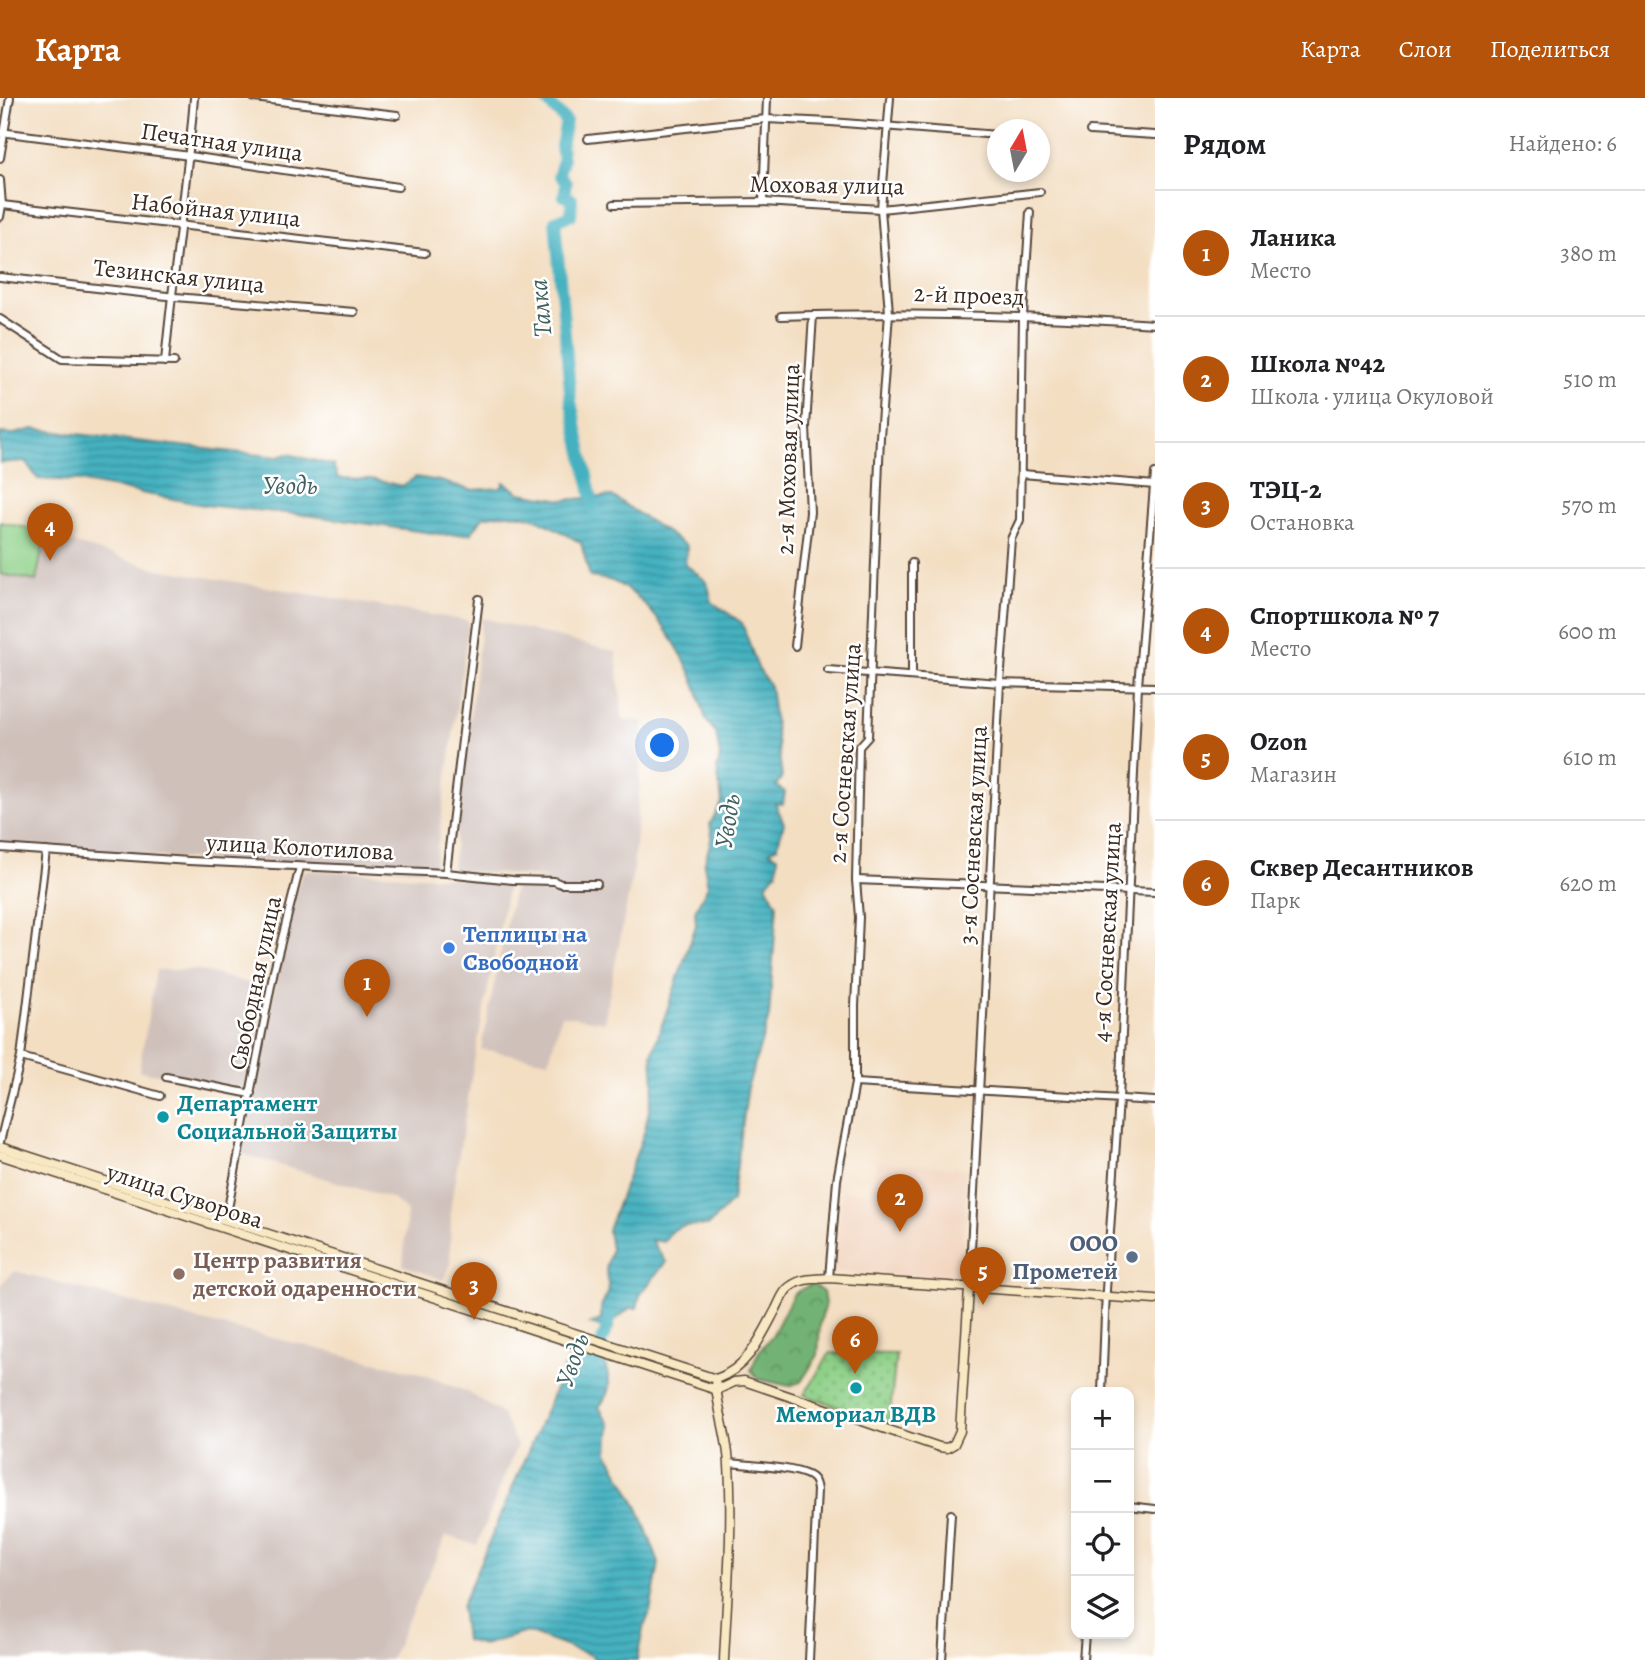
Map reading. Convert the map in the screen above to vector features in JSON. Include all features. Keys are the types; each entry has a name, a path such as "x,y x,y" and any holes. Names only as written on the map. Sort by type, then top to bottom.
{"main road":[{"name":"улица Суворова","path":"0,1144 716,1379"},
{"name":"улица Суворова","path":"0,1155 717,1390"},
{"name":"Свободная улица","path":"223,1230 226,1219"},
{"path":"724,1660 731,1544 729,1463 716,1379 736,1369 746,1359 789,1287 804,1279 829,1278 1155,1300"},
{"name":"3-я Сосневская улица","path":"717,1390 734,1382 744,1381 947,1448 954,1444 960,1431 969,1289"},
{"path":"442,1301 446,1290"}],"street":[{"path":"0,158 10,98"},
{"path":"165,362 171,297 183,225 194,98"},
{"path":"254,98 397,115"},
{"path":"764,202 767,98"},
{"name":"2-я Сосневская улица","path":"829,1278 837,1182 855,1083 859,747 868,737 880,438 889,313 881,209 890,98"},
{"path":"588,138 766,120 831,122 987,134"},
{"path":"1090,131 1155,135"},
{"name":"Печатная улица","path":"3,133 190,156 398,187"},
{"path":"0,180 0,217"},
{"name":"Моховая улица","path":"614,204 764,202 881,209 1040,192"},
{"name":"Набойная улица","path":"2,205 425,253"},
{"name":"3-я Сосневская улица","path":"969,1289 1000,683 1012,539 1020,520 1023,316 1030,212"},
{"name":"Тезинская улица","path":"0,277 171,297 354,312"},
{"name":"2-й проезд","path":"781,316 889,313 1023,316 1155,324"},
{"name":"2-я Моховая улица","path":"795,646 810,512 806,427 813,315"},
{"path":"0,319 62,359 174,362"},
{"name":"4-я Сосневская улица","path":"1102,1387 1105,1297 1119,1099 1138,686 1155,473"},
{"path":"1022,474 1155,485"},
{"path":"912,562 912,676"},
{"path":"446,873 479,599"},
{"path":"828,670 1000,683 1155,687"},
{"name":"улица Колотилова","path":"0,848 300,867 446,873 554,881 561,884 597,884"},
{"path":"0,1144 21,1057 46,851"},
{"name":"Свободная улица","path":"226,1219 274,970 300,867"},
{"path":"856,880 1155,892"},
{"path":"21,1057 160,1096"},
{"path":"166,1077 251,1094"},
{"path":"855,1083 1155,1101"},
{"path":"729,1463 783,1468 811,1476 816,1482 809,1660"},
{"path":"1134,1507 1155,1509"},
{"path":"942,1660 951,1514"},
{"path":"1083,1660 1085,1639"}],"shaded area":[{"path":"44,534 158,569 469,621 434,870 189,859 0,846 0,558"},
{"path":"482,618 616,652 623,720 644,721 633,872 604,1022 561,1015 549,1061 481,1049 515,882 545,877 452,870"},
{"path":"303,871 441,877 508,884 474,1061 451,1204 450,1266 443,1280 403,1265 407,1211 391,1198 242,1154 297,888"},
{"path":"156,970 199,970 262,987 265,996 248,1088 139,1071"},
{"path":"877,1161 967,1169 961,1279 832,1271 842,1191 870,1193"},
{"path":"15,1271 198,1320 416,1372 468,1392 502,1414 517,1445 477,1545 446,1536 390,1660 0,1660 0,1293 3,1282"}],"green space":[{"path":"0,522 46,532 36,581 0,574"},
{"path":"812,1284 823,1292 825,1304 820,1324 818,1355 801,1382 789,1386 758,1379 751,1370 758,1353 773,1334 794,1293"},
{"path":"830,1353 896,1354 889,1424 804,1395"}],"water":[{"path":"33,429 278,457 288,454 333,465 338,478 372,479 402,486 416,477 471,490 501,488 504,482 520,493 563,500 612,496 687,546 685,564 707,582 712,602 742,623 758,668 770,686 782,777 776,786 785,792 783,804 775,803 784,823 777,847 769,851 778,857 777,872 766,884 777,905 769,1017 748,1086 732,1201 708,1226 682,1226 672,1231 664,1242 651,1240 666,1262 640,1295 637,1308 630,1308 615,1320 612,1331 590,1324 601,1320 601,1307 609,1291 606,1269 611,1250 608,1230 645,1130 654,1084 652,1054 696,925 695,911 708,886 704,865 712,836 710,824 722,802 716,732 705,718 691,674 664,627 626,588 612,581 590,577 581,543 535,518 498,514 483,517 471,534 445,535 307,515 204,505 79,481 38,479 25,461 0,463 0,433 14,434"},
{"path":"586,1357 604,1362 609,1386 599,1407 610,1425 608,1453 639,1510 659,1563 637,1660 595,1660 590,1655 527,1632 483,1645 465,1640 461,1607 568,1359"}],"waterway":[{"name":"Талка","path":"544,98 566,121 561,146 563,160 559,174 566,183 564,196 572,199 571,215 555,221 571,402 595,513"},
{"name":"Уводь","path":"590,1375 611,1316"}],"place":[{"name":"Спортшкола № 7","path":"50,561"},
{"name":"Теплицы на Свободной","path":"449,948"},
{"name":"Ланика","path":"367,1017"},
{"name":"Департамент Социальной Защиты","path":"163,1117"},
{"name":"Школа №42","path":"900,1232"},
{"name":"ООО Прометей","path":"1132,1257"},
{"name":"Центр развития детской одаренности","path":"179,1274"},
{"name":"Ozon","path":"983,1305"},
{"name":"ТЭЦ-2","path":"474,1320"},
{"name":"Сквер Десантников","path":"855,1374"},
{"name":"Мемориал ВДВ","path":"856,1388"}]}
